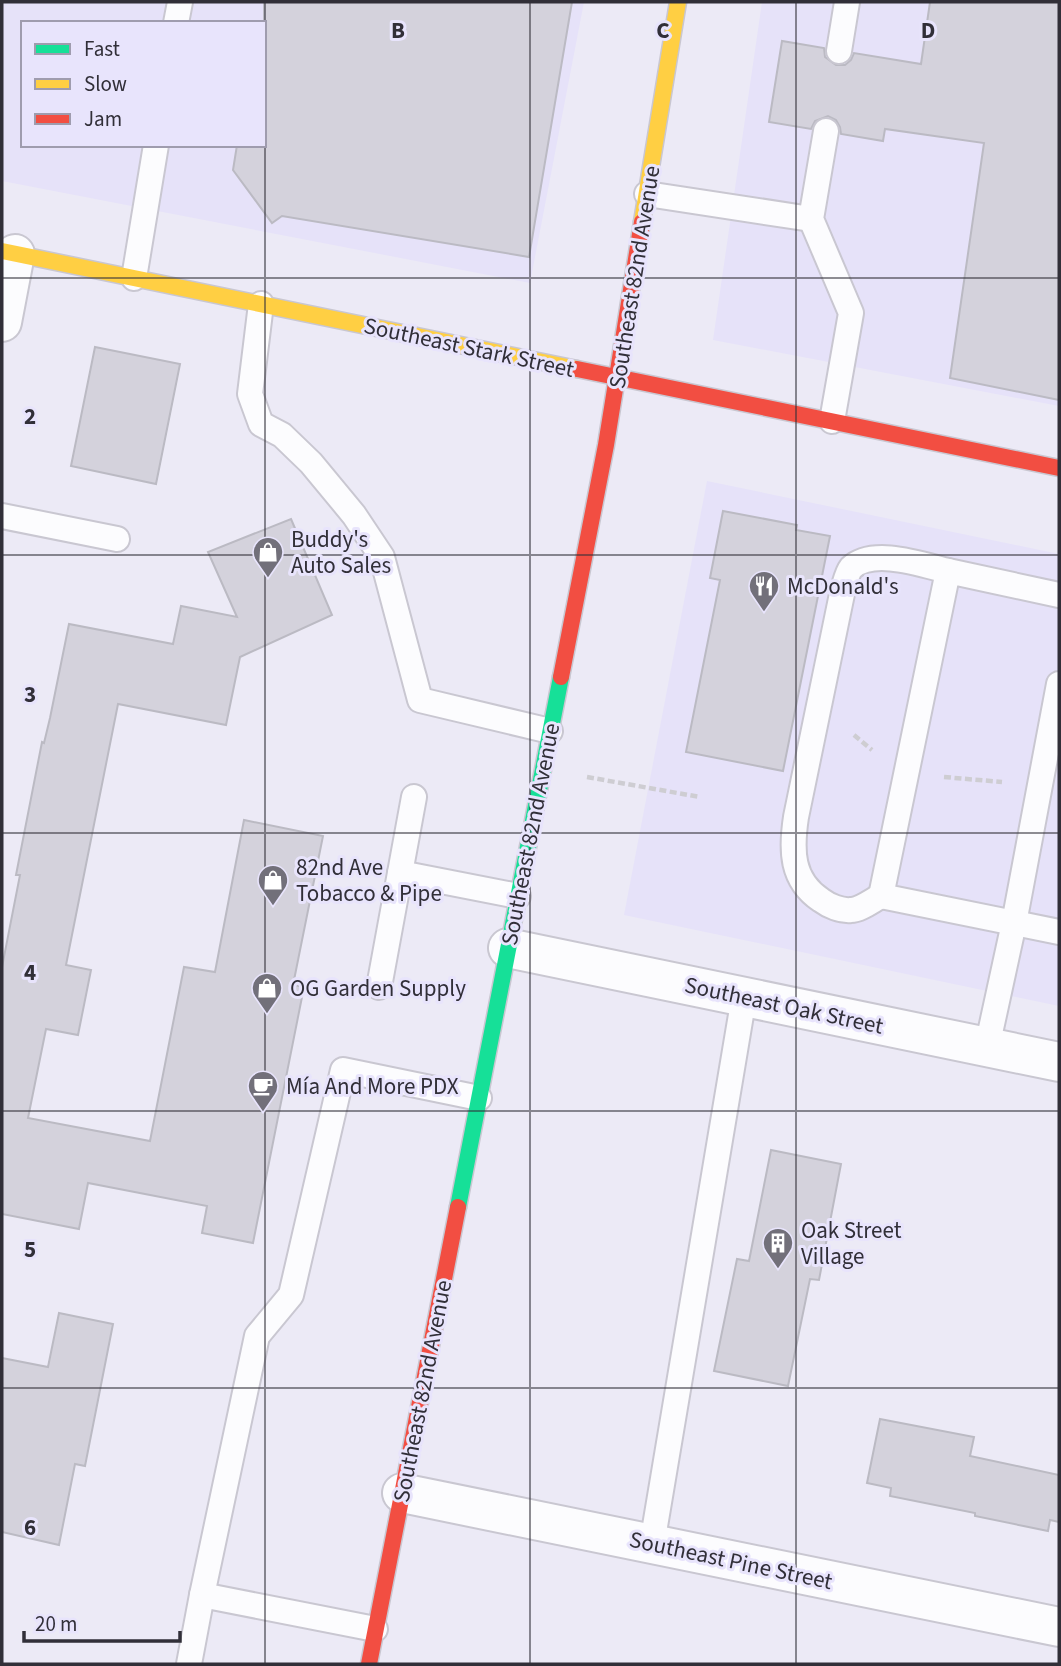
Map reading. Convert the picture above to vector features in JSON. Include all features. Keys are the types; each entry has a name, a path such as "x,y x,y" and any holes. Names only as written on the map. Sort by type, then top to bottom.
{"main road":[{"name":"Southeast 82nd Avenue","path":"369,1664 618,377 678,2"},
{"name":"Southeast Stark Street","path":"8,252 1059,468"}],"street":[{"path":"2,322 8,252"},
{"name":"Southeast Oak Street","path":"508,948 1059,1062"},
{"name":"Southeast Pine Street","path":"402,1493 1059,1627"}],"lane":[{"path":"176,21 180,2"},
{"path":"839,51 847,2"},
{"path":"826,131 811,219 850,313 832,421"},
{"path":"134,278 156,147"},
{"path":"647,194 811,219"},
{"path":"261,304 250,394 261,424 282,435 311,463 354,515 382,557 420,700 550,731"},
{"path":"2,516 117,539"},
{"path":"1059,594 891,558 864,560 850,569 837,615 792,843 793,861 802,883 830,906 853,911 881,896 1059,932"},
{"path":"881,896 948,571"},
{"path":"987,1047 1014,923 1059,684"},
{"path":"379,987 414,797"},
{"path":"400,873 518,896"},
{"path":"652,1544 744,997"},
{"path":"190,1664 257,1336 291,1295 343,1070 479,1098"},
{"path":"202,1595 375,1629"}],"path":[{"path":"543,769 700,797"}],"shaded area":[{"path":"2,2 584,2 530,283 2,181"},
{"path":"762,2 1059,2 1059,406 713,340"},
{"path":"707,481 1059,554 1059,1006 624,915"}],"building":[{"path":"264,2 572,2 529,257 282,216 272,223 233,170 237,147 266,147"},
{"path":"930,2 1059,2 1059,400 950,378 984,143 885,129 883,141 841,134 836,120 828,116 815,121 811,129 769,122 782,41 824,48 825,57 836,65 845,65 854,53 921,64"},
{"path":"95,347 180,364 156,484 71,466"},
{"name":"McDonald's","path":"723,511 797,525 796,530 830,536 783,771 686,752 720,580 710,578"},
{"path":"291,519 332,615 240,657 226,725 118,704 66,965 91,970 78,1035 46,1029 28,1118 150,1141 184,967 215,972 244,820 323,836 293,985 304,987 253,1243 202,1233 207,1206 88,1183 79,1229 2,1214 2,967 20,875 16,875 69,624 173,644 181,606 237,617 208,552"},
{"name":"Oak Street Village","path":"771,1150 841,1164 819,1280 810,1279 788,1386 714,1371 737,1259 749,1261"},
{"path":"59,1313 113,1324 85,1466 75,1464 59,1545 2,1532 2,1358 48,1367"},
{"path":"880,1419 974,1437 970,1456 1059,1475 1059,1522 1050,1520 1048,1531 890,1496 891,1488 867,1483"}],"traffic: fast":[{"path":"458,1207 561,677"}],"traffic: slow":[{"path":"642,222 678,2"},
{"path":"2,251 577,369"}],"traffic: jam":[{"path":"561,677 606,445 642,222"},
{"path":"577,369 1059,468"},
{"path":"369,1664 458,1207"}],"place":[{"name":"Buddy's Auto Sales","path":"268,579"},
{"name":"McDonald's","path":"764,613"},
{"name":"82nd Ave Tobacco & Pipe","path":"273,907"},
{"name":"OG Garden Supply","path":"267,1015"},
{"name":"Mía And More PDX","path":"263,1113"},
{"name":"Oak Street Village","path":"778,1270"}]}
